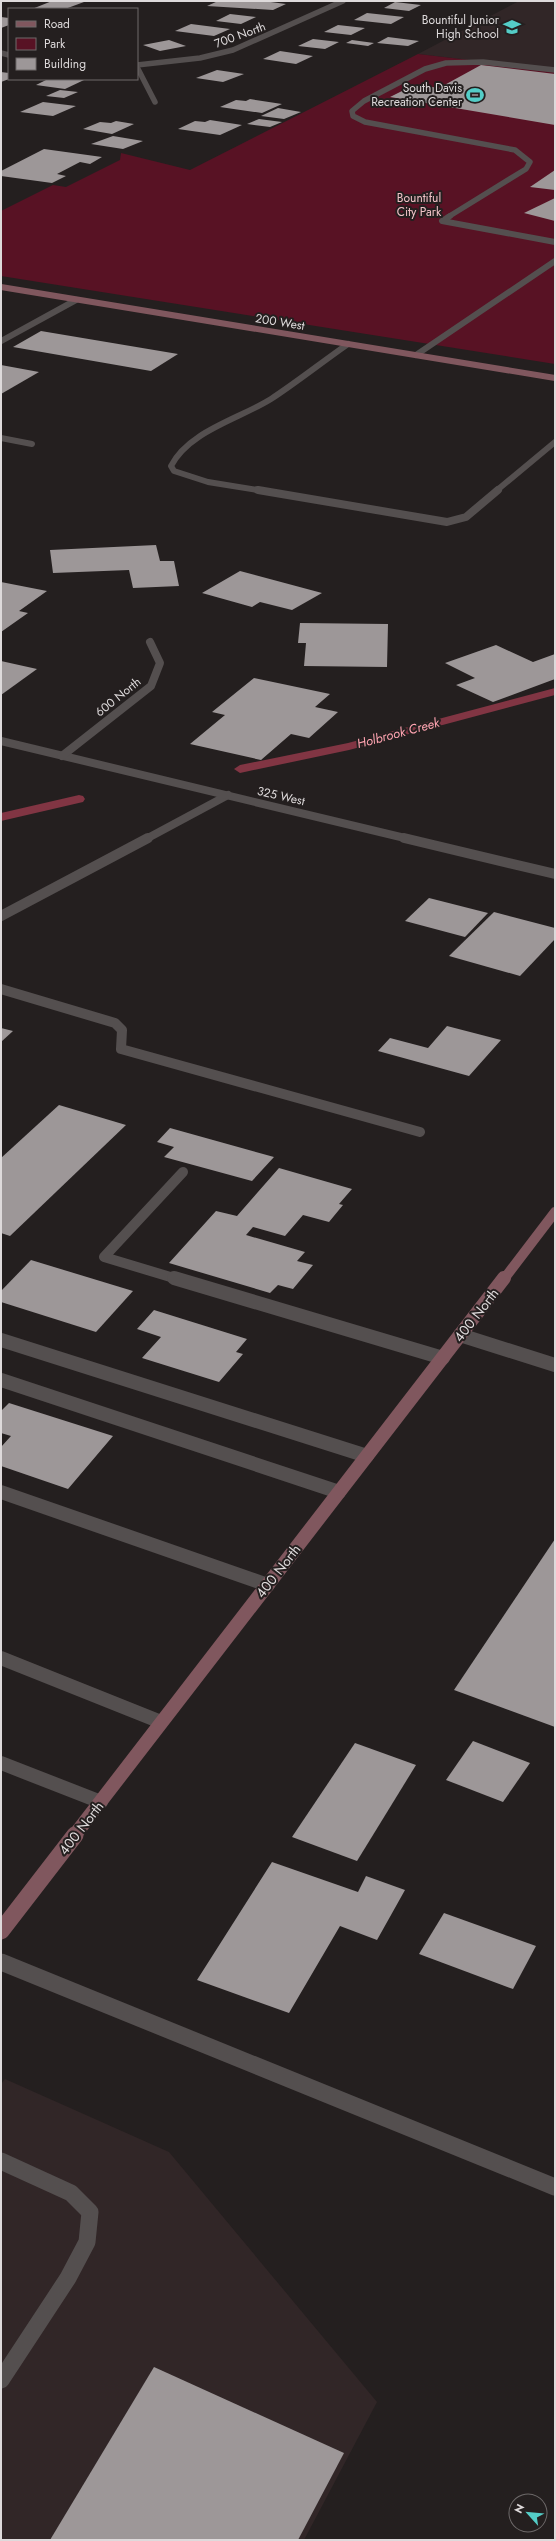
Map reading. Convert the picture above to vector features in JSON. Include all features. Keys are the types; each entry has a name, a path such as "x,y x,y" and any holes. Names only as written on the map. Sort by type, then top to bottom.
{"main road":[{"name":"200 West","path":"1,287 555,378"},
{"name":"400 North","path":"1,1931 555,1212"}],"street":[{"name":"700 North","path":"138,66 200,58 233,50 343,1"},
{"path":"555,70 483,62 446,62 425,69 364,101 352,112 353,116 365,122 480,142 522,154 530,162 526,169 442,221 555,242"},
{"name":"700 North","path":"138,68 155,102"},
{"path":"416,355 555,261"},
{"path":"1,341 76,300"},
{"path":"348,344 272,398 209,432 178,453 172,460 171,466 174,471 214,484 447,522 458,521 466,517 555,442"},
{"path":"1,438 32,444"},
{"name":"600 North","path":"62,756 151,686 160,663 150,642"},
{"name":"325 West","path":"1,741 555,874"},
{"path":"1,916 228,796"},
{"path":"1,989 104,1018 115,1023 122,1030 121,1049 420,1132"},
{"path":"183,1172 104,1257 443,1358"},
{"path":"460,1335 555,1365"},
{"path":"1,1340 367,1456"},
{"path":"1,1380 339,1492"},
{"path":"1,1492 268,1585"},
{"path":"1,1658 161,1722"},
{"path":"1,1763 101,1802"},
{"path":"1,1962 555,2187"},
{"path":"1,2161 71,2193 90,2212 87,2242 1,2380"}],"shaded area":[{"name":"Bountiful Junior High School","path":"519,1 555,1 555,70 418,54"},
{"path":"5,2079 169,2152 377,2402 304,2540 1,2540 1,2084"}],"green space":[{"name":"Bountiful City Park","path":"418,54 555,70 555,364 1,276 1,211 53,185 66,187 120,160 121,153 190,170"}],"building":[{"path":"52,1 84,2 68,8 34,8"},
{"path":"218,1 263,1 286,4 273,10 207,6"},
{"path":"395,2 421,5 409,11 384,8"},
{"path":"367,13 404,17 391,24 354,20"},
{"path":"230,14 256,17 241,24 216,21"},
{"path":"1,17 8,18 8,25 1,28"},
{"path":"191,24 230,29 214,36 175,31"},
{"path":"338,25 365,28 351,35 324,32"},
{"path":"388,37 419,41 408,46 377,43"},
{"path":"313,39 339,42 325,49 298,46"},
{"path":"169,40 186,46 160,51 143,45"},
{"path":"352,40 374,43 368,46 346,43"},
{"path":"280,51 313,56 296,64 263,59"},
{"name":"South Davis Recreation Center","path":"481,65 555,74 555,125 390,97 402,91 416,92 426,86 439,88"},
{"path":"217,70 244,74 223,82 196,78"},
{"path":"1,72 8,73 8,79 1,82"},
{"path":"46,80 84,80 65,89 36,85"},
{"path":"60,90 78,92 64,98 46,96"},
{"path":"250,99 282,104 262,113 220,107 236,100 246,101"},
{"path":"43,102 76,106 53,116 20,112"},
{"path":"278,108 301,112 284,119 261,116"},
{"path":"259,119 282,122 270,127 247,124"},
{"path":"210,120 242,125 220,135 178,129 195,121 205,122"},
{"path":"116,121 134,124 112,134 83,129 100,122 111,123"},
{"path":"113,136 143,141 123,149 91,144"},
{"path":"44,149 102,157 90,164 80,162 57,174 66,176 52,183 1,176 1,171"},
{"path":"555,170 555,190 530,187"},
{"path":"555,198 555,221 524,213"},
{"path":"41,331 178,354 151,371 13,347"},
{"path":"1,365 39,372 1,394"},
{"path":"156,545 160,561 174,561 179,586 133,588 129,570 53,573 50,550"},
{"path":"240,571 322,593 292,610 260,602 252,607 202,593"},
{"path":"1,582 47,591 19,611 28,613 1,632"},
{"path":"300,623 388,624 387,667 304,666 306,643 298,643"},
{"path":"496,645 533,662 555,654 555,679 493,702 456,685 475,678 445,663"},
{"path":"1,661 37,669 1,695"},
{"path":"254,678 330,694 315,707 338,712 309,738 291,734 261,760 190,744 225,715 212,712"},
{"path":"429,898 488,913 465,937 405,921"},
{"path":"494,912 555,928 555,939 520,976 449,956"},
{"path":"447,1026 501,1040 469,1076 378,1051 390,1038 428,1048"},
{"path":"1,1028 13,1031 1,1042"},
{"path":"59,1105 126,1125 10,1236 1,1233 1,1158"},
{"path":"170,1128 274,1157 252,1181 164,1157 174,1147 157,1142"},
{"path":"279,1168 352,1189 339,1204 343,1205 329,1222 303,1215 285,1236 253,1227 246,1235 305,1252 297,1261 313,1265 293,1289 278,1285 270,1293 169,1263 216,1211 237,1216"},
{"path":"31,1260 133,1291 96,1332 1,1302 1,1291"},
{"path":"154,1310 247,1339 236,1352 243,1354 219,1382 142,1358 161,1337 137,1329"},
{"path":"9,1403 113,1436 68,1489 1,1466 1,1447 11,1436 1,1433 1,1411"},
{"path":"555,1539 555,1727 454,1690"},
{"path":"473,1741 530,1763 503,1802 446,1780"},
{"path":"355,1743 416,1765 357,1861 292,1837"},
{"path":"272,1862 358,1892 366,1876 405,1890 377,1940 340,1926 289,2013 197,1980"},
{"path":"444,1913 536,1946 513,1989 419,1954"},
{"path":"154,2367 344,2453 298,2540 50,2540"}],"waterway":[{"name":"Holbrook Creek","path":"240,769 349,746 555,691"},
{"name":"Holbrook Creek","path":"1,817 79,799"}],"place":[{"name":"Bountiful Junior High School","path":"512,27"},
{"name":"South Davis Recreation Center","path":"475,95"}]}
